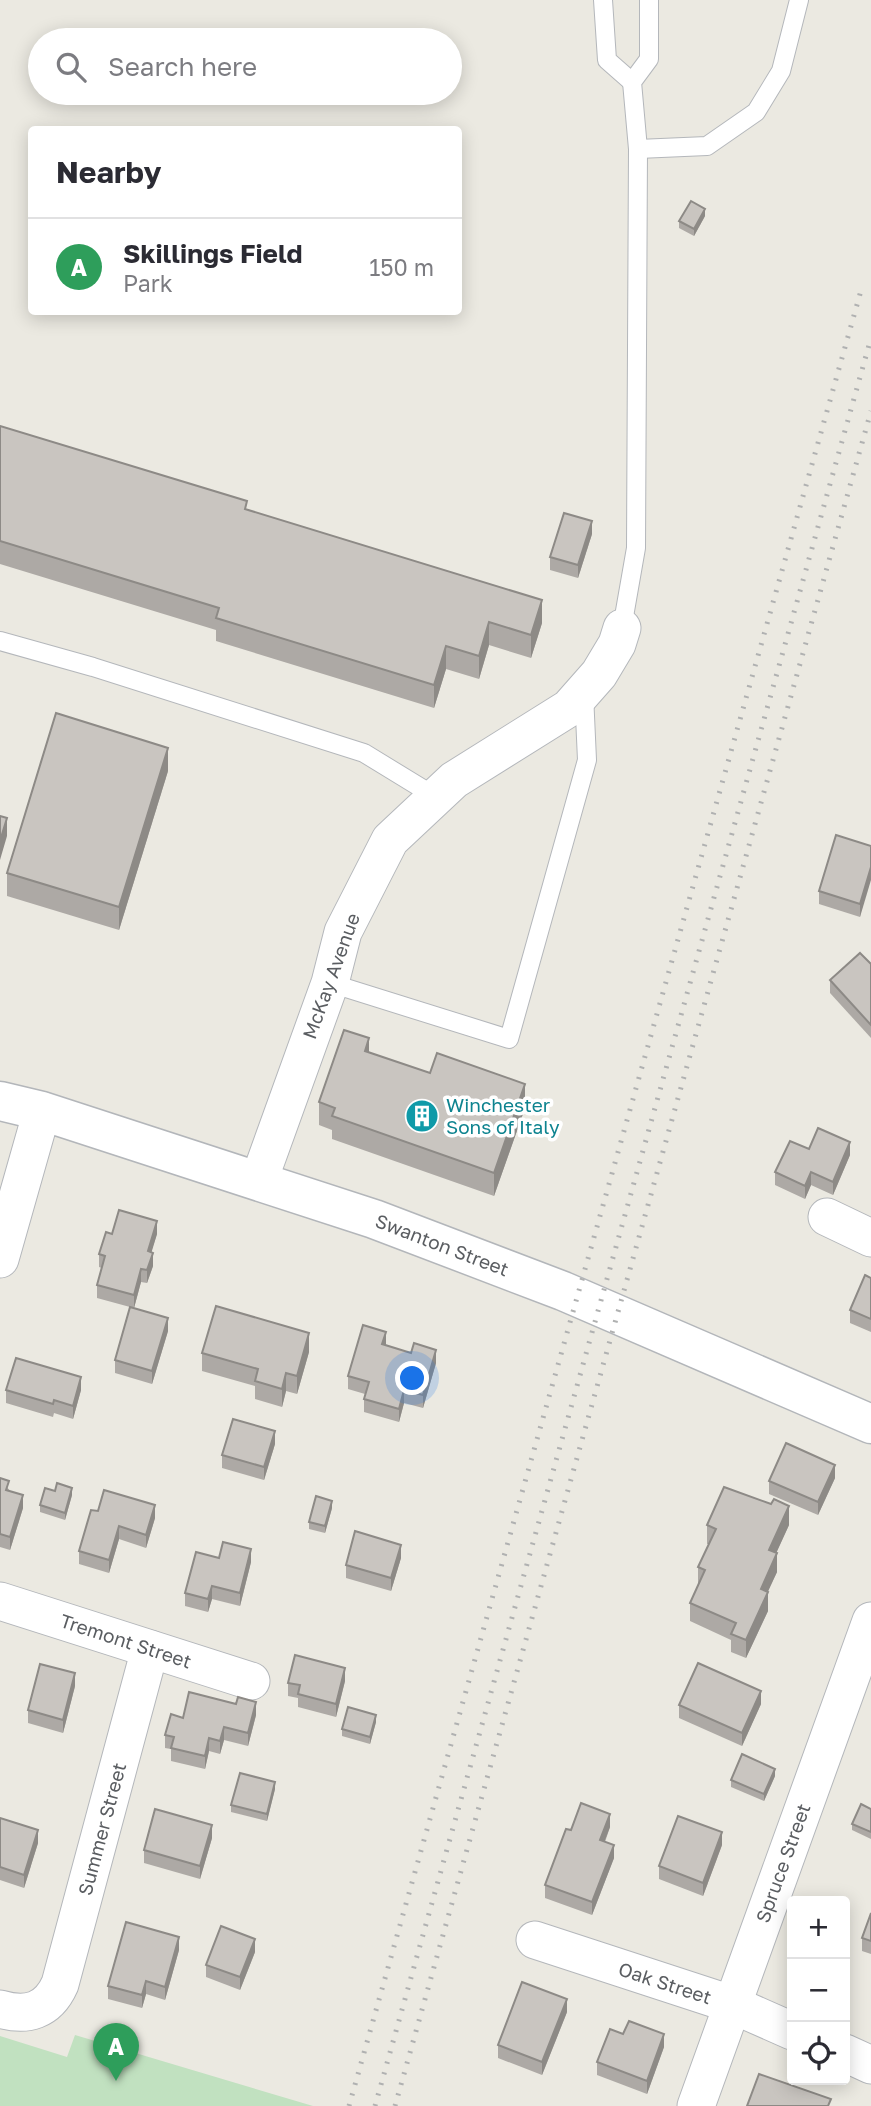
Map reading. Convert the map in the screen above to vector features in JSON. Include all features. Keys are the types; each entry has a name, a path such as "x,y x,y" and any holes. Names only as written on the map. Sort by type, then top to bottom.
{"street":[{"name":"McKay Avenue","path":"259,1180 330,983 343,932 390,840 436,797 483,760 543,727 569,708 584,692 617,644 622,628"},
{"name":"Swanton Street","path":"0,1101 43,1111 374,1219 562,1291 871,1424"},
{"path":"0,1259 43,1111"},
{"path":"827,1217 871,1238"},
{"name":"Tremont Street","path":"0,1601 251,1681"},
{"name":"Spruce Street","path":"696,2106 871,1621"},
{"name":"Summer Street","path":"0,2009 23,2014 45,2005 60,1984 150,1649"},
{"name":"Oak Street","path":"535,1940 731,2004 787,2029"},
{"path":"850,2055 871,2065"}],"lane":[{"path":"603,0 607,60 632,82"},
{"path":"622,628 636,548 638,149 632,82 649,59 649,0"},
{"path":"638,149 707,146 756,112 781,71 799,0"},
{"path":"0,641 93,667 364,753 436,797"},
{"path":"330,983 509,1039 587,760 584,692"}],"green space":[{"path":"75,2035 313,2106 0,2106 0,2036 67,2057"}],"building":[{"path":"691,201 705,209 694,229 679,221"},
{"path":"0,426 247,501 245,509 542,600 531,635 489,622 479,656 446,646 434,685 216,618 219,608 0,541"},
{"path":"564,513 592,521 578,565 550,557"},
{"path":"56,713 168,748 119,907 7,873"},
{"path":"0,816 7,818 0,841"},
{"path":"836,835 871,846 871,867 860,904 819,891"},
{"path":"860,953 871,964 871,1025 830,980"},
{"name":"Winchester Sons of Italy","path":"344,1030 369,1038 365,1051 430,1073 437,1053 525,1084 494,1173 332,1116 335,1108 319,1102"},
{"path":"818,1128 850,1142 833,1182 811,1172 805,1186 775,1172 790,1141 809,1149"},
{"path":"119,1210 157,1221 148,1251 153,1253 147,1270 141,1269 134,1295 97,1285 105,1256 99,1254 106,1232 112,1234"},
{"path":"865,1275 871,1278 871,1319 850,1310"},
{"path":"216,1306 309,1333 297,1376 286,1373 282,1389 255,1381 258,1369 202,1353"},
{"path":"130,1307 168,1318 152,1371 115,1360"},
{"path":"363,1325 386,1332 382,1344 411,1353 414,1343 436,1350 423,1395 404,1390 399,1409 364,1399 369,1382 348,1376"},
{"path":"16,1358 81,1377 73,1406 54,1400 53,1404 6,1390"},
{"path":"233,1419 275,1431 264,1467 222,1455"},
{"path":"786,1443 835,1465 818,1502 769,1481"},
{"path":"0,1478 9,1481 6,1490 23,1495 10,1537 0,1534"},
{"path":"57,1483 72,1488 65,1513 40,1505 45,1488 55,1491"},
{"path":"724,1487 771,1504 774,1499 789,1506 769,1550 777,1553 761,1589 768,1592 746,1640 731,1634 736,1623 690,1603 705,1570 698,1567 716,1529 707,1525"},
{"path":"104,1490 155,1505 146,1535 119,1526 109,1560 79,1551 91,1510 98,1511"},
{"path":"316,1496 332,1501 325,1526 309,1522"},
{"path":"355,1531 401,1545 391,1578 346,1565"},
{"path":"223,1542 251,1549 240,1593 212,1586 208,1599 185,1593 196,1552 219,1558"},
{"path":"295,1655 345,1668 336,1704 298,1694 300,1685 288,1683"},
{"path":"698,1663 761,1691 742,1733 679,1705"},
{"path":"40,1664 75,1673 63,1720 28,1710"},
{"path":"189,1692 236,1704 238,1697 256,1702 248,1733 224,1727 220,1741 209,1738 205,1756 171,1748 174,1737 165,1735 171,1714 183,1718"},
{"path":"348,1707 376,1715 370,1737 342,1729"},
{"path":"742,1754 775,1769 764,1794 731,1780"},
{"path":"240,1773 275,1782 267,1814 231,1805"},
{"path":"581,1803 610,1814 600,1840 614,1845 592,1902 545,1885 566,1829 571,1830"},
{"path":"861,1804 871,1809 871,1832 852,1824"},
{"path":"155,1809 212,1825 200,1866 144,1850"},
{"path":"678,1816 722,1832 703,1883 659,1866"},
{"path":"0,1818 38,1830 24,1875 0,1867"},
{"path":"871,1913 871,1941 862,1938"},
{"path":"126,1922 179,1937 165,1987 146,1981 142,1995 108,1986"},
{"path":"221,1926 255,1939 240,1977 206,1965"},
{"path":"522,1982 567,1999 542,2062 498,2045"},
{"path":"629,2021 664,2034 647,2081 597,2062 610,2029 623,2034"},
{"path":"759,2074 831,2099 828,2106 747,2106"}],"railway":[{"path":"349,2106 862,287"},
{"path":"375,2106 871,338"},
{"path":"395,2106 871,411"}],"place":[{"name":"Winchester Sons of Italy","path":"422,1116"},
{"name":"Skillings Field","path":"116,2081"}]}
